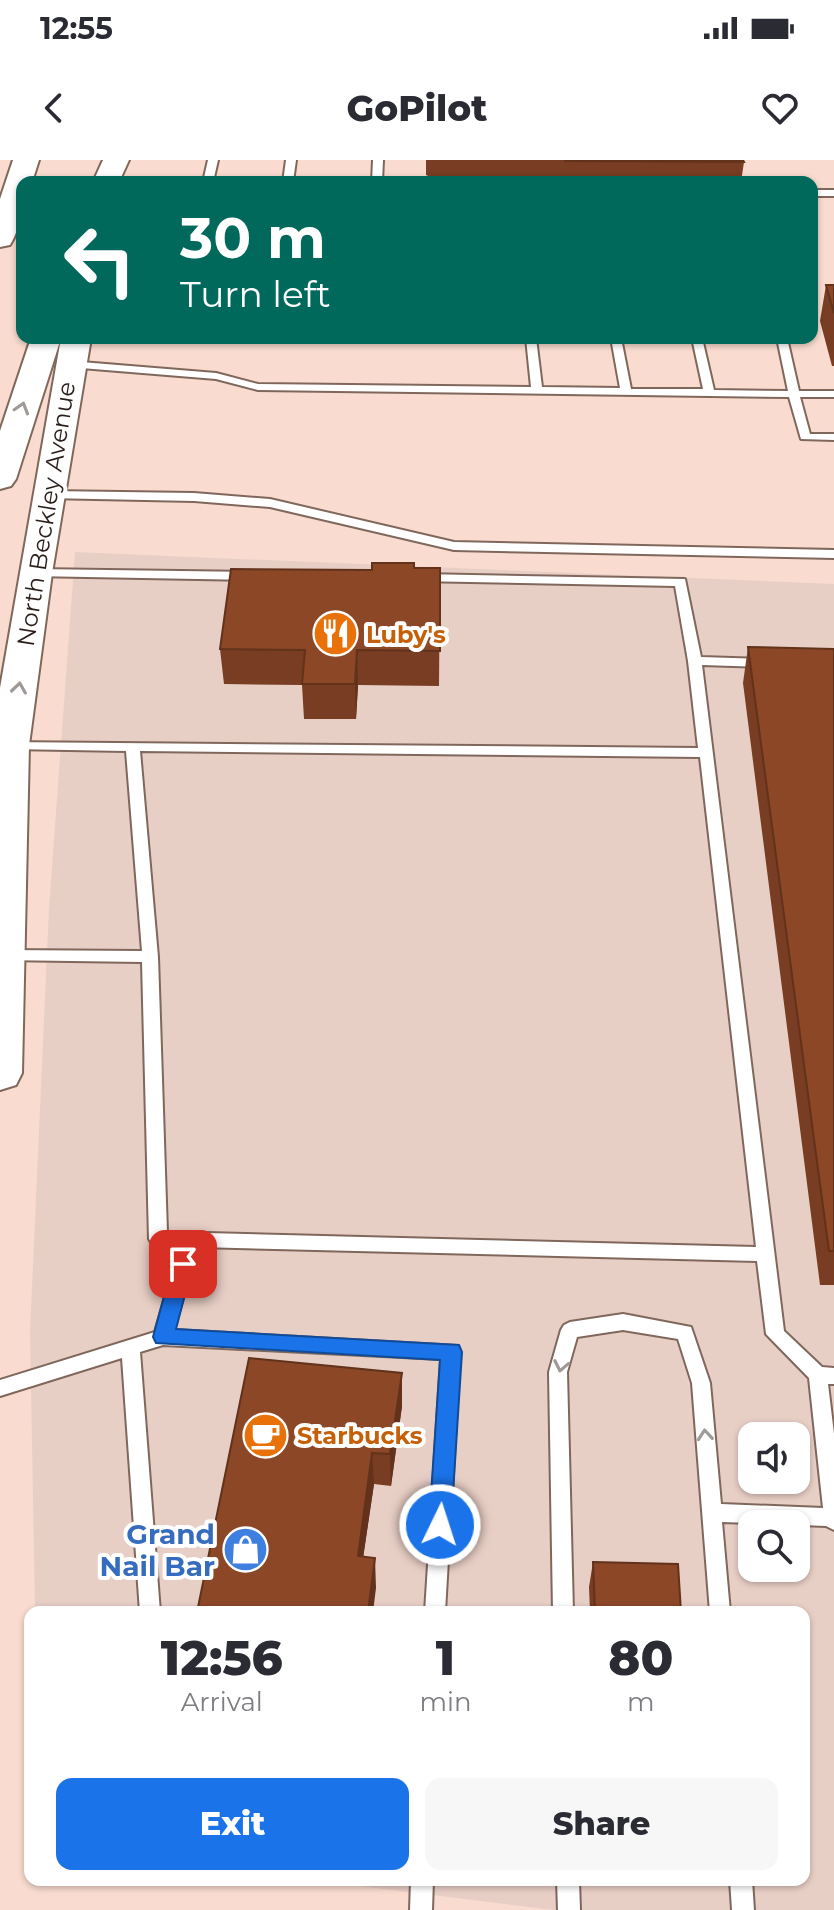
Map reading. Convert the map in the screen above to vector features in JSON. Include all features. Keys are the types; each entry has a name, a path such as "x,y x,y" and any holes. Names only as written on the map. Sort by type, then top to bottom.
{"main road":[{"path":"0,239 16,190"},
{"path":"0,479 30,380 64,347"},
{"name":"North Beckley Avenue","path":"0,1073 10,745 35,573 50,495 64,347"}],"lane":[{"path":"532,344 537,391"},
{"path":"617,344 626,392"},
{"path":"698,344 709,393"},
{"path":"783,344 805,437 834,437"},
{"path":"64,347 258,387 834,394"},
{"path":"50,495 194,497 270,503 454,546 834,554"},
{"path":"35,573 265,576"},
{"path":"403,578 681,582 695,661 775,1334 826,1376 834,1518 713,1513"},
{"path":"695,661 788,664"},
{"path":"10,745 706,753"},
{"path":"133,747 150,957 158,1239 765,1254"},
{"path":"4,956 150,957"},
{"path":"163,1337 190,1240"},
{"path":"563,1606 558,1372 570,1330 623,1322 685,1332 701,1383 720,1606"},
{"path":"0,1388 163,1337 451,1352 435,1606"},
{"path":"131,1348 150,1606"},
{"path":"421,1910 422,1886"},
{"path":"568,1886 569,1910"},
{"path":"741,1886 743,1910"}],"shaded area":[{"path":"75,552 834,584 834,1910 553,1910 360,1886 810,1886 810,1606 35,1606 30,1331 49,908"}],"building":[{"path":"743,160 744,162 565,161"},
{"path":"826,285 834,285 834,313"},
{"path":"372,563 414,563 414,568 440,568 440,651 357,650 355,684 302,684 305,650 220,649 231,569 372,570"},
{"path":"748,647 834,649 834,1251 829,1251"},
{"path":"249,1358 402,1373 390,1454 372,1453 358,1556 375,1558 369,1606 198,1606"},
{"path":"593,1562 678,1564 681,1606 595,1606"}],"place":[{"name":"Luby's","path":"335,634"},
{"name":"Starbucks","path":"266,1435"},
{"name":"Grand Nail Bar","path":"246,1550"}],"route":[{"path":"183,1264 163,1337 451,1352 440,1525"}]}
